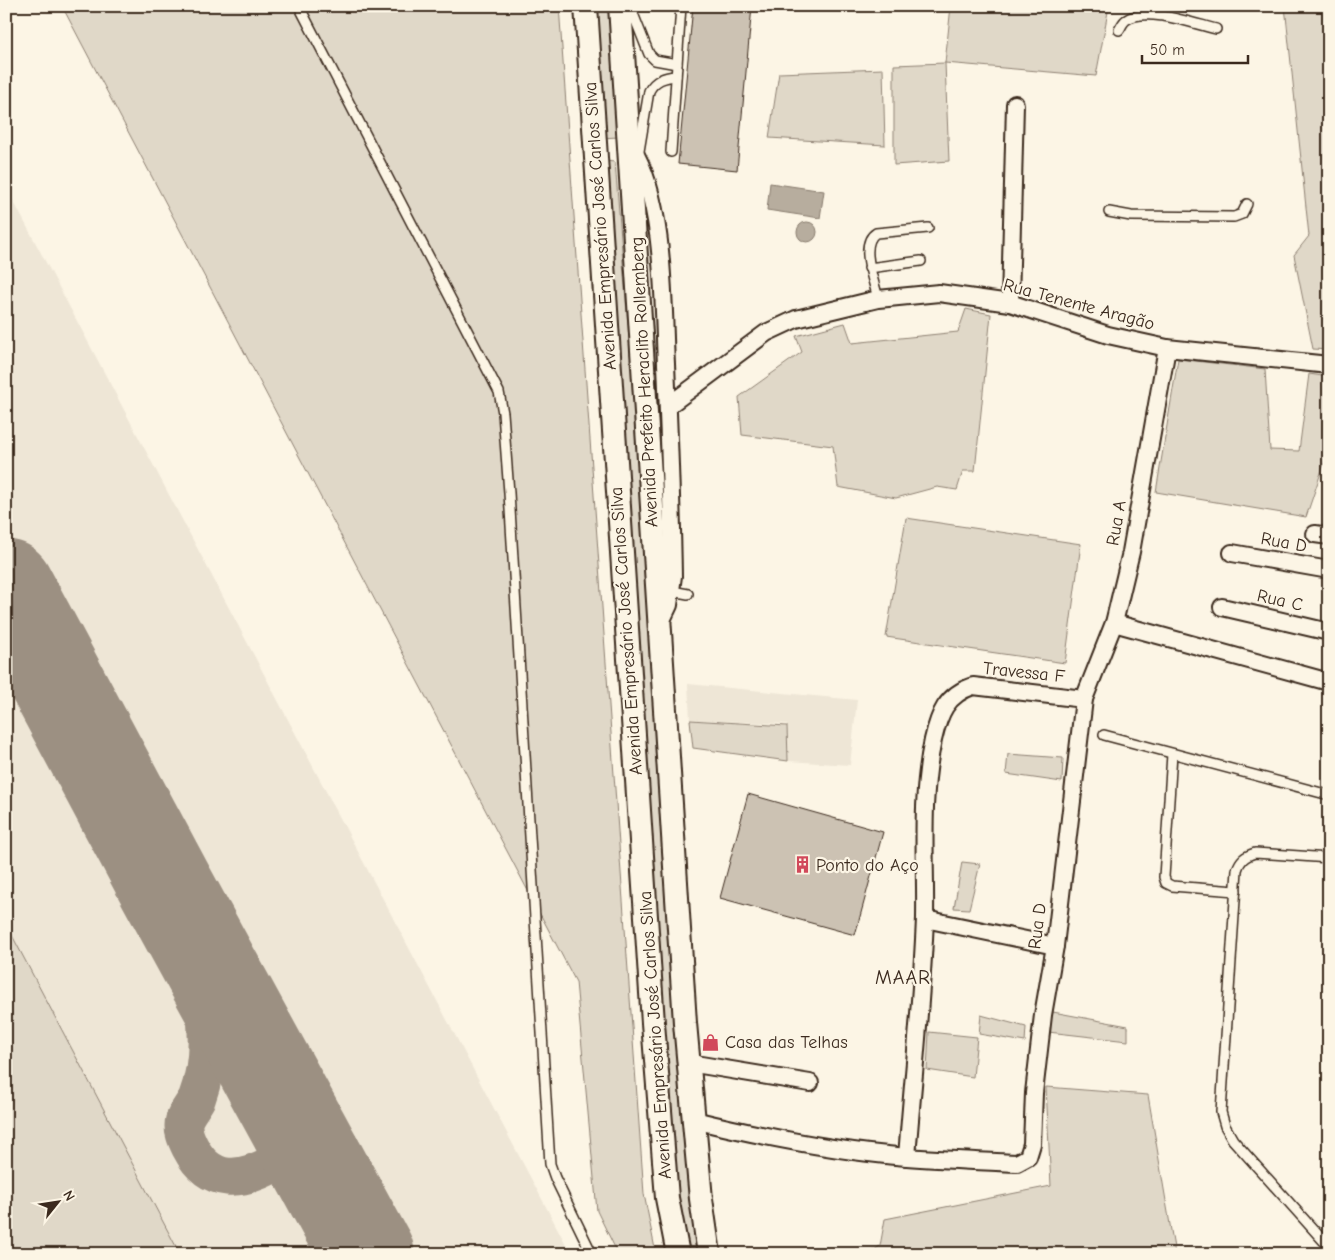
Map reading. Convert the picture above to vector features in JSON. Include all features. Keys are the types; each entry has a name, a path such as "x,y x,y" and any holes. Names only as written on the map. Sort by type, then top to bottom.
{"main road":[{"name":"Avenida Empresário José Carlos Silva","path":"586,6 653,1023 668,1198 678,1254"},
{"name":"Avenida Empresário José Carlos Silva","path":"620,6 632,150 640,318 689,1063 709,1254"},
{"path":"595,149 606,146 632,150"}],"street":[{"path":"1010,303 1015,104"},
{"name":"Avenida Prefeito Heraclito Rollemberg","path":"632,150 654,213 663,318 672,496 680,593 669,605 660,624"},
{"name":"Rua Tenente Aragão","path":"668,406 766,333 796,319 878,299 939,293 1010,303 1108,335 1167,348 1329,365"},
{"path":"640,318 663,318"},
{"name":"Rua A","path":"1084,699 1114,623 1131,552 1167,348"},
{"name":"Rua D","path":"1232,553 1329,570"},
{"name":"Rua C","path":"1222,607 1329,632"},
{"path":"1114,623 1329,682"},
{"name":"Travessa F","path":"925,919 924,813 933,740 950,698 959,691 973,686 1084,699"},
{"name":"Rua D","path":"907,1157 1017,1163 1028,1157 1032,1144 1034,1093 1043,1014 1055,946 1084,699"},
{"path":"694,1120 760,1136 846,1150 907,1157 925,919 1055,946"},
{"path":"689,1063 810,1083"}],"lane":[{"path":"299,6 499,392 503,413 509,493 550,1164 592,1254"},
{"path":"630,6 649,54 655,60 677,64"},
{"path":"671,152 681,6"},
{"path":"1119,30 1126,20 1144,14 1163,16 1216,29"},
{"path":"632,150 653,83 659,79 676,76"},
{"path":"1108,212 1131,216 1234,217 1242,214 1248,204"},
{"path":"878,299 869,268 868,252 874,234 928,228"},
{"path":"869,268 922,261"},
{"path":"1104,735 1329,795"},
{"path":"1172,754 1164,877 1166,883 1172,886 1236,891"},
{"path":"1329,858 1255,853 1246,855 1240,862 1237,870 1221,1112 1225,1126 1233,1140 1329,1246"},
{"path":"1317,1233 1329,1238"}],"shaded area":[{"path":"62,6 559,6 644,1194 656,1254 618,1254 597,1211 576,982"},
{"path":"594,6 610,6 618,137 602,138"},
{"path":"951,6 1109,6 1096,76 945,63"},
{"path":"1285,6 1329,6 1329,350 1313,349 1294,255 1309,236"},
{"path":"945,63 949,161 894,165 894,65"},
{"path":"883,69 885,145 769,138 779,73"},
{"path":"604,161 615,162 652,629 698,1254 686,1254 667,1111"},
{"path":"770,183 824,191 820,218 767,210"},
{"path":"6,187 571,1254 6,1254"},
{"path":"803,222 811,222 817,228 817,236 811,242 803,242 797,236 797,228"},
{"path":"966,309 991,314 975,471 963,471 957,490 937,487 896,498 838,487 833,446 742,435 739,397 802,352 796,336 845,323 852,343 958,332"},
{"path":"1178,359 1265,369 1270,450 1299,451 1309,374 1329,377 1329,449 1306,517 1156,492"},
{"path":"906,518 1081,544 1065,663 886,637"},
{"path":"688,684 857,700 850,765 788,761 787,724 690,720"},
{"path":"690,720 787,726 788,761 693,748"},
{"path":"1008,754 1063,758 1062,782 1006,774"},
{"path":"962,862 980,864 969,909 954,908"},
{"path":"6,924 180,1254 6,1254"},
{"path":"1053,1012 1128,1026 1128,1041 1048,1032"},
{"path":"981,1015 1026,1027 1025,1042 979,1034"},
{"path":"929,1032 977,1037 973,1077 927,1070"},
{"path":"1046,1087 1148,1095 1175,1254 868,1254 880,1246 885,1219 1051,1186"}],"building":[{"path":"693,6 752,6 737,170 678,164"},
{"name":"Ponto do Aço","path":"748,794 883,832 855,935 720,898"}],"taxiway":[{"path":"166,886 186,936 204,1005 207,1042 204,1071 197,1098 184,1121 185,1134 198,1160 207,1169 228,1177 251,1174 276,1162 285,1131 282,1098"}],"runway":[{"path":"6,587 166,886 367,1254"}],"place":[{"name":"Ponto do Aço","path":"802,865"},
{"name":"Casa das Telhas","path":"711,1042"}],"district":[{"name":"MAAR","path":"903,977"}]}
